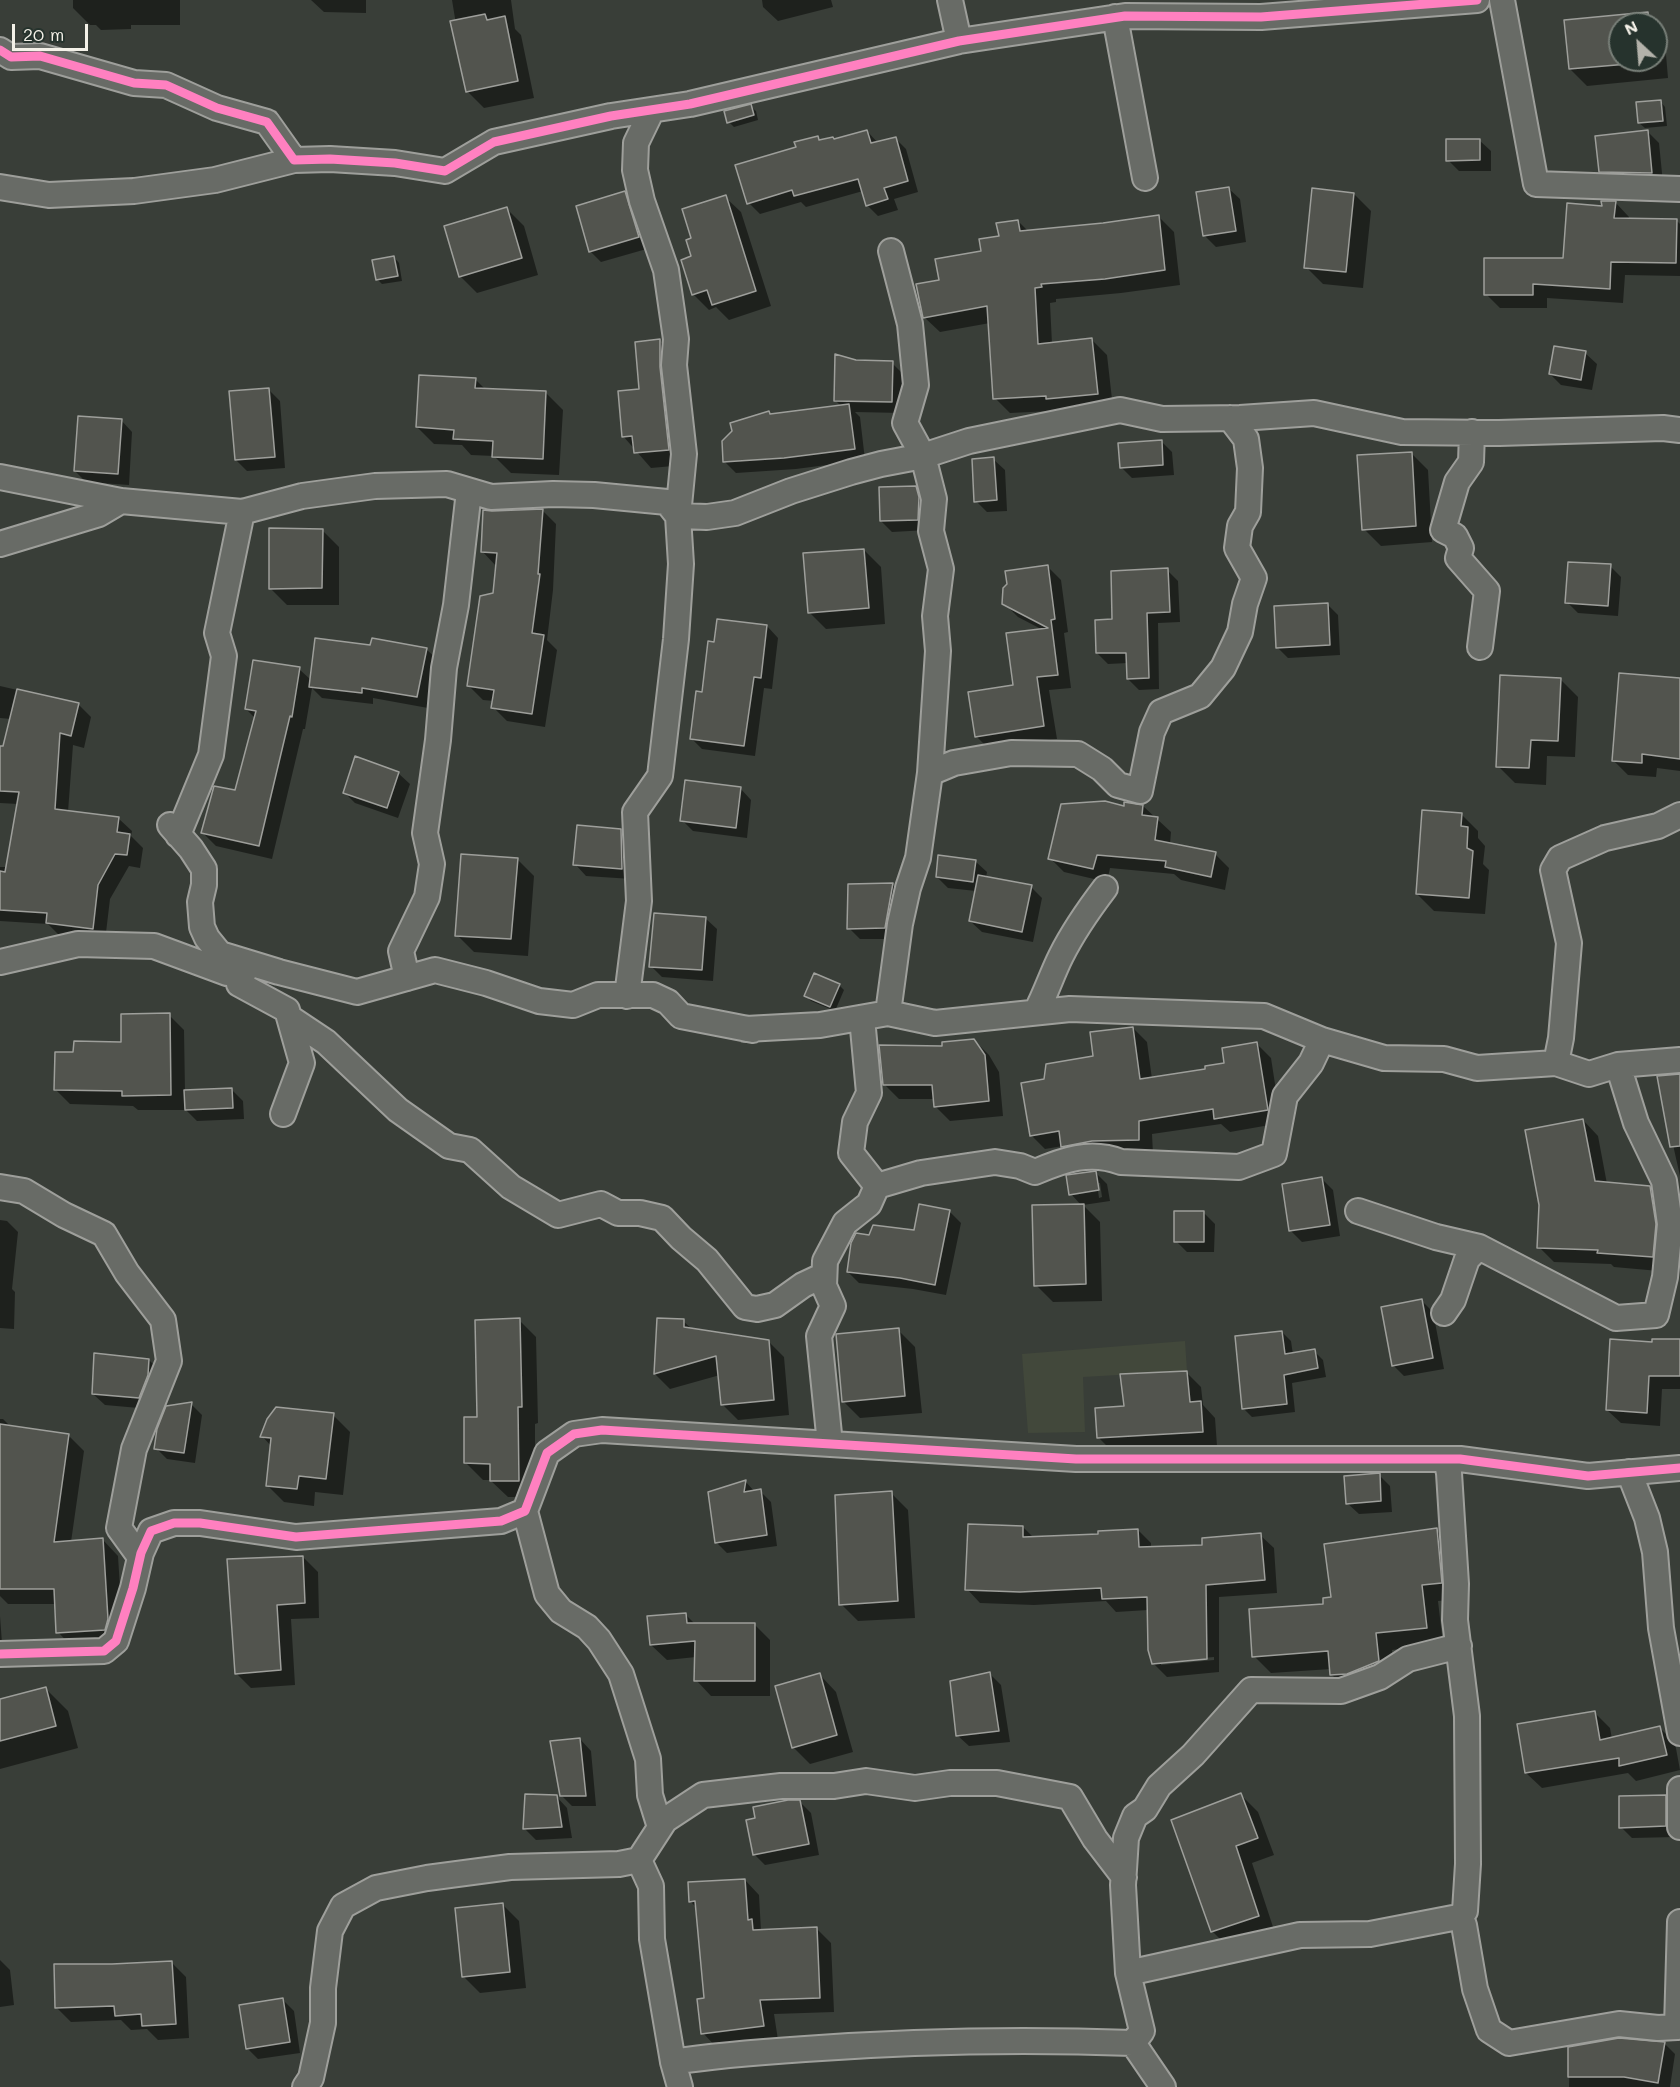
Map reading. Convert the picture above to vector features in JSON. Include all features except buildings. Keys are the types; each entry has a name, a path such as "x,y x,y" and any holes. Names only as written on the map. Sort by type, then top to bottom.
{"street":[{"path":"950,0 958,40"},
{"path":"0,187 49,195 134,191 215,180 294,160 385,162 445,171 494,142 611,116 690,104 958,40 1125,16 1261,17 1478,0"},
{"path":"1502,0 1536,184 1680,189"},
{"path":"1115,17 1145,178"},
{"path":"0,50 11,57 40,56 134,83 166,84 218,108 267,122 294,160"},
{"path":"627,996 639,901 635,812 660,776 675,650 681,564 678,516 684,454 674,365 676,339 666,270 642,201 634,170 636,143 652,110"},
{"path":"888,1013 900,924 918,858 930,773 938,651 935,616 940,569 931,531 934,499 923,456 905,423 916,385 910,324 891,252"},
{"path":"0,477 121,501 242,512 302,496 375,486 447,484 491,497 584,495 667,502 678,516 707,517 735,513 791,491 851,472 923,456 969,441 1120,410 1162,419 1314,413 1402,432 1499,433 1663,428 1680,430"},
{"path":"930,773 954,764 1011,753 1078,754 1102,769 1118,785 1140,791 1152,732 1161,712 1200,696 1223,668 1240,632 1245,604 1254,578 1237,548 1240,526 1248,512 1250,468 1246,438 1230,418"},
{"path":"1472,432 1471,462 1457,482 1443,530 1455,536 1461,548 1458,558 1486,591 1480,647"},
{"path":"407,978 401,951 416,925 427,897 432,864 425,833 438,740 444,668 456,605 469,491"},
{"path":"0,544 99,514 121,501"},
{"path":"242,512 217,633 224,656 211,755 174,830 204,869 202,927 207,938 220,954 357,992 435,970 486,983 539,1001 573,1005 598,995 653,995 668,1002 681,1016 749,1030 820,1025 888,1013 935,1023 1070,1009 1264,1016 1322,1040 1384,1058 1444,1059 1477,1068 1556,1064 1589,1074 1618,1065 1680,1060"},
{"path":"1556,1064 1561,1038 1569,943 1553,870 1560,858 1605,838 1658,826 1680,815"},
{"path":"1036,1012 1061,955 1089,909 1106,888"},
{"path":"0,962 78,944 154,946 227,973 272,970"},
{"path":"244,972 238,984 287,1010 290,1018 302,1063 283,1114"},
{"path":"290,1018 326,1042 398,1110 449,1146 470,1150 511,1187 558,1215 601,1204 618,1213 640,1213 662,1218 706,1260 745,1307 757,1309 775,1305 803,1285 820,1277 833,1306 819,1336 830,1444"},
{"path":"862,1018 868,1093 855,1122 852,1153 877,1186"},
{"path":"824,1286 825,1261 845,1223 869,1204 877,1186 921,1173 995,1162 1020,1166 1035,1172 1079,1156 1109,1157 1120,1162 1239,1167 1274,1154 1285,1096 1311,1063 1322,1040"},
{"path":"1358,1211 1436,1237 1479,1247 1616,1318 1656,1315 1665,1277 1670,1224 1664,1181 1636,1123 1618,1065"},
{"path":"0,1187 24,1191 64,1215 104,1234 127,1273 163,1320 169,1361 134,1449 119,1528 140,1557"},
{"path":"1444,1313 1453,1299 1467,1259 1479,1247"},
{"path":"1124,1877 1095,1839 1070,1797 997,1783 950,1783 915,1788 867,1781 834,1786 781,1786 703,1795 659,1824 650,1795 648,1759 621,1674 599,1640 587,1627 561,1611 547,1594 525,1511 547,1453 574,1434 602,1430 1076,1459 1460,1459 1588,1476 1680,1468"},
{"path":"1128,1973 1300,1935 1370,1934 1458,1917 1465,1911 1468,1822 1467,1716 1455,1620 1456,1584 1449,1473 1446,1459"},
{"path":"1629,1472 1647,1518 1655,1552 1661,1628 1675,1688 1680,1733"},
{"path":"0,1654 104,1651 116,1641 140,1557 151,1531 174,1523 200,1523 296,1537 501,1521 525,1511"},
{"path":"1133,2043 1142,2031 1128,1973 1124,1877 1126,1838 1135,1816 1145,1809 1159,1786 1193,1755 1251,1690 1341,1691 1380,1677 1408,1659 1459,1646"},
{"path":"1680,1789 1680,1827"},
{"path":"305,2087 311,2078 323,2023 323,1988 330,1931 343,1906 376,1888 427,1878 510,1867 619,1863 639,1860 666,1820"},
{"path":"639,1860 651,1886 652,1939 673,2062 680,2087"},
{"path":"1458,1917 1464,1925 1475,1989 1489,2030 1509,2043 1619,2024 1658,2028 1677,2027 1680,1922"},
{"path":"673,2062 713,2056 877,2043 1052,2040 1133,2043"},
{"path":"1133,2043 1163,2087"}],"shaded area":[{"path":"1185,1341 1187,1371 1083,1377 1085,1432 1028,1433 1022,1354"}],"cycle path":[{"path":"0,50 11,57 40,56 134,83 166,85 217,108 267,122 294,160 330,159 395,163 445,171 494,142 611,116 690,104 959,41 1125,16 1261,17 1477,0"},
{"path":"0,1654 104,1651 116,1641 133,1588 141,1553 151,1531 174,1523 200,1523 296,1537 501,1521 525,1511 547,1453 574,1434 602,1430 1076,1459 1460,1459 1588,1476 1680,1468"}]}
